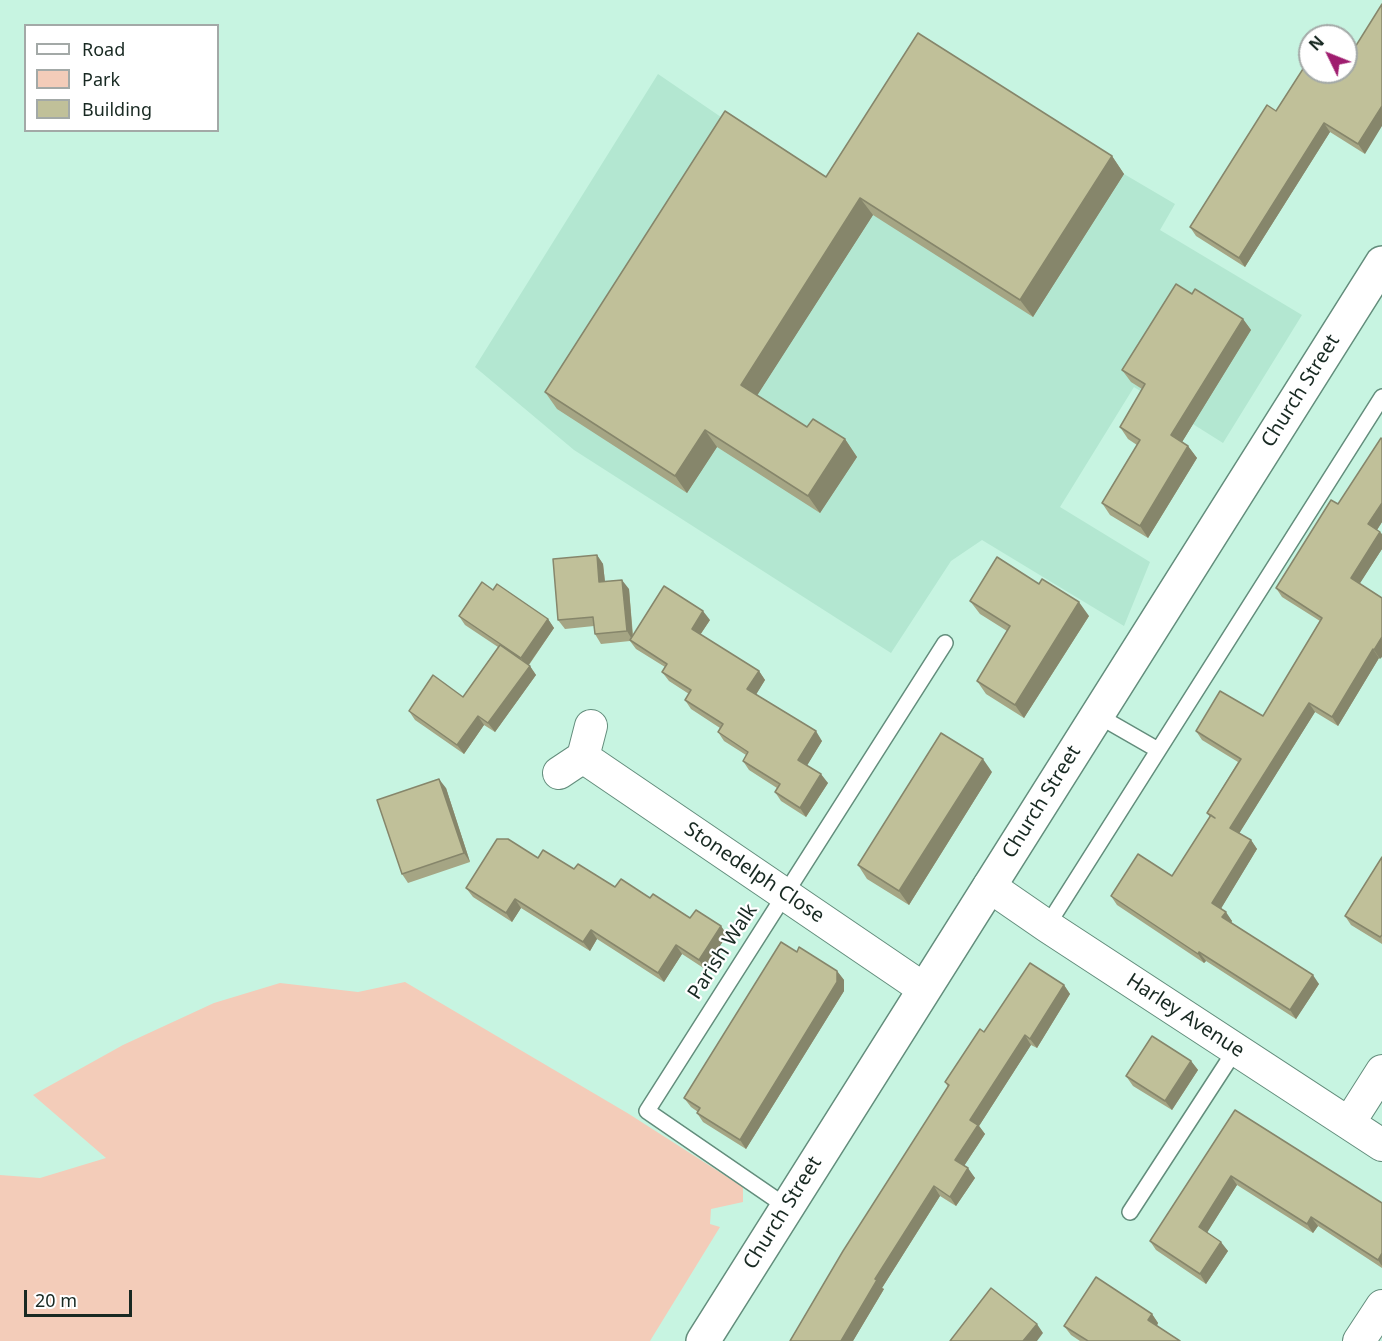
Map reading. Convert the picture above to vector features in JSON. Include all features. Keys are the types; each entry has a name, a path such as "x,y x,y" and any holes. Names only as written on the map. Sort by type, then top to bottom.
{"main road":[{"name":"Church Street","path":"710,1335 787,1207 1382,263"}],"street":[{"name":"Stonedelph Close","path":"591,726 571,765 785,894 924,989"},
{"name":"Harley Avenue","path":"989,886 1382,1145"},
{"path":"1349,1123 1382,1071"},
{"path":"1359,1341 1382,1306"}],"lane":[{"path":"1047,926 1382,397"},
{"name":"Parish Walk","path":"787,1207 646,1111 945,643"},
{"path":"1097,715 1158,750"},
{"path":"1130,1212 1236,1049"}],"shaded area":[{"path":"931,50 1124,174 1175,204 1160,230 1302,315 1223,443 1134,387 1060,507 1150,562 1124,626 982,540 951,561 891,653 574,450 475,367 658,74 838,194"}],"green space":[{"path":"405,982 629,1114 743,1187 743,1202 711,1209 710,1224 720,1227 650,1341 0,1341 0,1175 40,1178 106,1158 33,1095 123,1045 214,1003 280,983 358,992"}],"building":[{"path":"1382,4 1382,106 1358,144 1324,123 1239,258 1190,227 1267,105 1276,111 1298,77 1298,84 1358,84 1358,42"},
{"path":"918,33 1112,156 1020,300 860,198 741,385 807,427 813,419 845,439 808,496 705,430 675,476 545,392 725,111 826,177"},
{"path":"1176,284 1192,294 1195,289 1243,319 1171,435 1188,446 1140,526 1102,503 1140,440 1120,427 1145,384 1122,370"},
{"path":"1381,438 1382,503 1368,524 1380,532 1351,578 1382,598 1382,637 1332,717 1309,703 1230,828 1251,840 1212,903 1226,912 1222,917 1313,975 1290,1010 1199,952 1198,954 1111,896 1138,854 1172,876 1211,815 1207,813 1241,759 1196,731 1220,691 1263,716 1322,618 1276,588 1331,500 1338,504"},
{"path":"597,555 599,582 622,580 627,631 595,634 593,617 558,620 553,559"},
{"path":"997,557 1039,584 1042,579 1079,602 1015,705 977,681 1010,626 970,601"},
{"path":"482,582 493,590 497,584 548,619 521,658 459,616"},
{"path":"664,586 703,611 692,629 759,671 747,689 816,731 798,760 821,774 800,808 775,792 780,784 743,761 748,752 718,732 723,724 685,700 691,690 662,672 667,664 630,640"},
{"path":"500,645 530,666 488,723 478,716 457,745 409,711 433,675 463,697"},
{"path":"941,733 983,759 899,891 858,865"},
{"path":"439,779 464,853 402,874 377,800"},
{"path":"497,839 508,839 538,858 543,850 574,869 578,864 615,887 621,879 650,898 653,894 690,918 696,910 721,926 699,960 676,945 658,973 591,930 583,942 515,899 506,913 466,888"},
{"path":"1382,857 1382,935 1380,937 1345,916"},
{"path":"781,942 797,952 799,947 837,971 837,982 740,1140 697,1113 700,1108 684,1098"},
{"path":"1030,963 1064,985 1030,1039 1025,1035 970,1120 978,1125 955,1160 968,1168 950,1197 934,1186 875,1279 877,1280 841,1341 790,1341 843,1251 949,1085 945,1082 980,1029 984,1032"},
{"path":"1152,1036 1191,1061 1165,1101 1126,1076"},
{"path":"1235,1110 1382,1203 1382,1253 1378,1260 1311,1217 1307,1224 1231,1176 1199,1227 1221,1242 1200,1274 1150,1241"},
{"path":"1096,1277 1152,1314 1148,1320 1180,1341 1088,1341 1064,1326"},
{"path":"991,1288 1037,1324 1023,1341 950,1341"}]}
